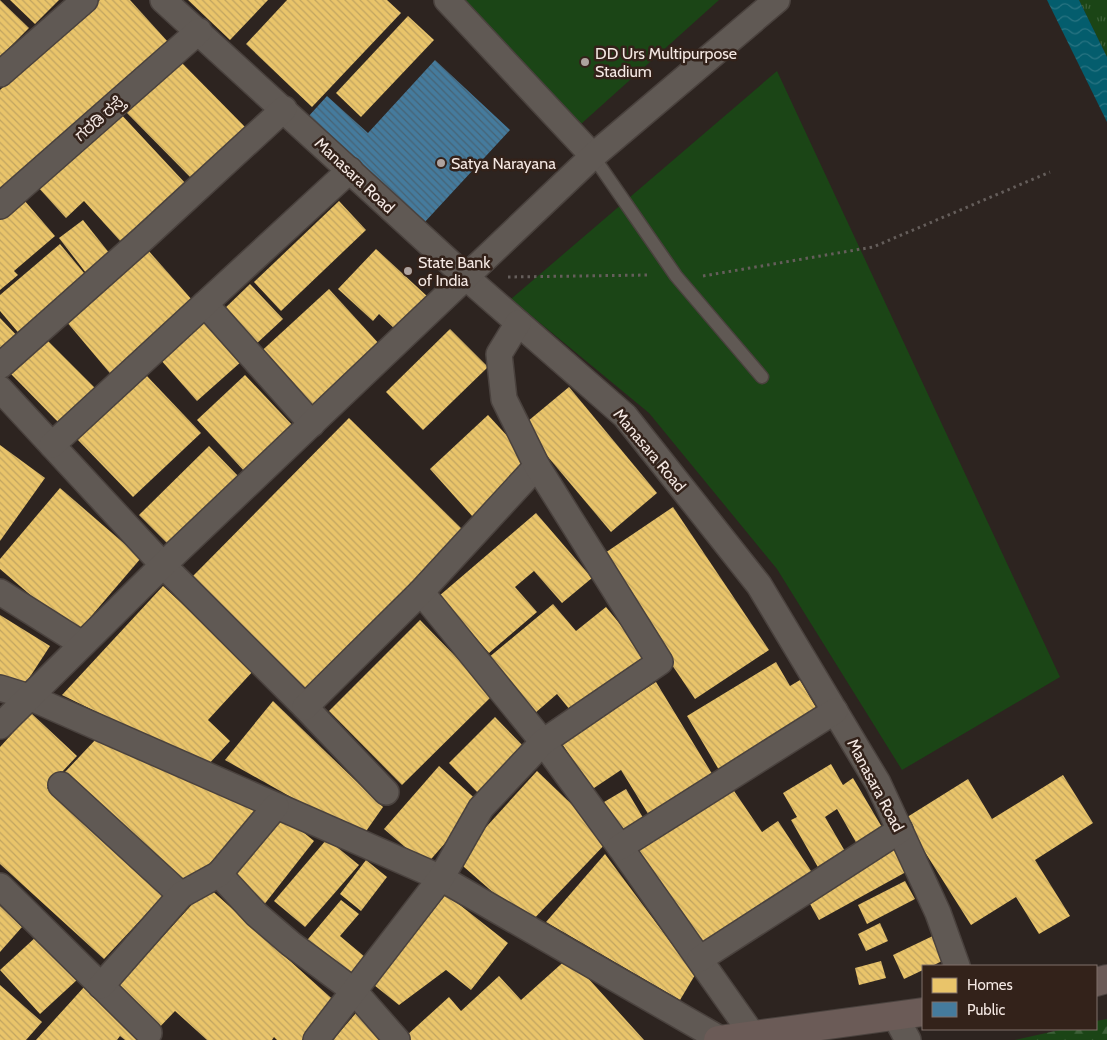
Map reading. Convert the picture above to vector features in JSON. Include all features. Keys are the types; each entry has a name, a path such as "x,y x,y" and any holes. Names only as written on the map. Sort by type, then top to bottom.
{"main road":[{"path":"719,1039 922,1012"}],"street":[{"path":"0,74 85,0"},
{"name":"Manasara Road","path":"163,0 466,278 625,416 759,585 878,783 938,913 957,965"},
{"path":"447,0 593,156"},
{"path":"0,726 163,565 593,156 777,0"},
{"name":"ಗರಡಿ ರಸ್ತೆ","path":"0,206 199,31"},
{"path":"0,366 144,238 284,109"},
{"path":"52,445 350,170"},
{"path":"205,304 312,424"},
{"path":"316,1040 441,878 481,808 543,742 660,662 537,466 504,399 499,354 518,323"},
{"path":"0,389 163,565 305,707 386,792"},
{"path":"305,707 421,592 537,466"},
{"path":"0,592 82,644"},
{"path":"421,592 543,742 620,847 752,1034"},
{"path":"0,688 28,697 441,878 719,1039"},
{"path":"620,847 835,711"},
{"path":"61,785 181,895"},
{"path":"101,986 181,895 219,874 276,806"},
{"path":"700,959 900,830"},
{"path":"219,874 256,914 291,944 354,991 397,1040"},
{"path":"0,886 148,1033"},
{"path":"895,1016 908,1040"}],"lane":[{"path":"593,156 676,276 762,377"}],"path":[{"path":"466,278 628,274 710,275 873,247 1050,172"}],"green space":[{"name":"DD Urs Multipurpose Stadium","path":"460,0 719,0 581,124"},
{"path":"1079,0 1107,0 1107,57"},
{"path":"777,71 1060,677 902,770 777,569 649,413 511,299"},
{"path":"1107,1019 1107,1040 1015,1040 1060,1030 1097,1030 1097,1021"}],"water":[{"path":"1047,0 1079,0 1107,57 1107,122"}],"building: Homes":[{"path":"0,0 29,28 0,57"},
{"path":"10,0 59,0 35,24"},
{"path":"100,0 130,0 168,42 0,192 0,90"},
{"path":"188,0 268,0 230,40"},
{"path":"287,0 387,0 401,13 312,107 246,44"},
{"path":"408,16 434,40 361,117 336,93"},
{"path":"179,60 249,131 196,183 126,112"},
{"path":"118,111 186,184 122,243 84,201 66,218 37,186"},
{"path":"24,200 55,236 14,271 18,275 0,290 0,220"},
{"path":"339,201 366,230 281,311 254,282"},
{"path":"83,220 110,254 86,273 59,238"},
{"path":"60,244 89,279 22,337 0,311 0,295"},
{"path":"147,249 193,301 114,378 66,321"},
{"path":"376,249 428,297 397,331 379,314 373,321 338,289"},
{"path":"250,284 283,319 253,347 221,312"},
{"path":"329,289 381,346 307,413 255,357"},
{"path":"0,318 23,342 0,359"},
{"path":"205,319 242,361 197,401 160,359"},
{"path":"450,329 488,367 423,430 386,392"},
{"path":"46,339 97,390 61,425 11,374"},
{"path":"145,374 201,433 133,497 77,439"},
{"path":"245,375 295,428 246,473 197,420"},
{"path":"569,387 657,493 611,532 522,426"},
{"path":"488,415 532,463 473,517 430,469"},
{"path":"349,418 464,531 307,691 192,577"},
{"path":"0,445 45,478 0,541"},
{"path":"209,446 239,477 170,546 139,515"},
{"path":"60,488 141,558 76,634 0,569 0,559"},
{"path":"673,507 769,650 695,699 599,557"},
{"path":"536,513 592,578 562,603 534,571 515,587 537,612 489,653 439,596"},
{"path":"163,586 254,670 208,720 230,741 207,766 62,695"},
{"path":"553,604 576,631 606,607 647,657 575,716 557,694 534,714 488,658"},
{"path":"0,615 50,646 22,689 0,675"},
{"path":"420,620 493,695 402,785 329,711"},
{"path":"776,662 790,686 800,680 821,716 722,775 687,716"},
{"path":"656,682 714,777 650,817 621,770 591,790 561,742"},
{"path":"273,701 383,807 362,837 225,760"},
{"path":"31,713 77,756 47,788 164,895 104,959 0,864 0,747"},
{"path":"495,717 527,750 481,796 449,763"},
{"path":"97,738 264,805 188,887 65,772"},
{"path":"831,764 843,785 853,778 883,829 857,844 837,809 825,817 846,853 819,869 791,820 797,817 783,793"},
{"path":"439,766 480,803 426,865 384,829"},
{"path":"537,771 609,840 529,924 456,860"},
{"path":"1063,775 1093,823 1035,860 1070,916 1039,934 1016,897 971,925 904,819 968,779 992,819"},
{"path":"730,785 762,832 778,821 813,874 699,951 632,851"},
{"path":"626,789 645,821 619,837 599,805"},
{"path":"280,813 314,841 263,906 227,878"},
{"path":"327,839 359,865 305,927 274,901"},
{"path":"892,846 906,872 819,920 805,895"},
{"path":"605,854 695,975 680,1000 546,922"},
{"path":"366,860 387,877 361,911 340,894"},
{"path":"905,881 915,899 867,924 858,905"},
{"path":"208,887 339,1005 307,1040 277,1040 274,1037 272,1040 207,1040 175,1011 156,1031 112,992"},
{"path":"446,894 508,943 471,990 446,970 399,1005 374,985"},
{"path":"341,900 359,914 340,936 371,962 351,986 303,945"},
{"path":"0,906 22,927 0,952"},
{"path":"880,923 888,941 866,951 858,934"},
{"path":"939,933 950,957 934,965 922,965 922,970 904,979 893,955"},
{"path":"37,936 78,979 40,1014 0,970"},
{"path":"569,957 644,1040 409,1040 406,1036 449,997 461,1011 499,976 521,1000"},
{"path":"881,961 886,978 859,985 855,968"},
{"path":"0,985 42,1022 26,1040 0,1040"},
{"path":"85,986 138,1040 125,1040 120,1036 117,1040 36,1040"},
{"path":"356,1013 389,1040 333,1040"}],"building: Public":[{"path":"435,60 510,130 423,224 307,118 327,96 368,133"}],"place":[{"name":"DD Urs Multipurpose Stadium","path":"585,62"},
{"name":"Satya Narayana","path":"441,163"},
{"name":"State Bank of India","path":"408,271"}]}
